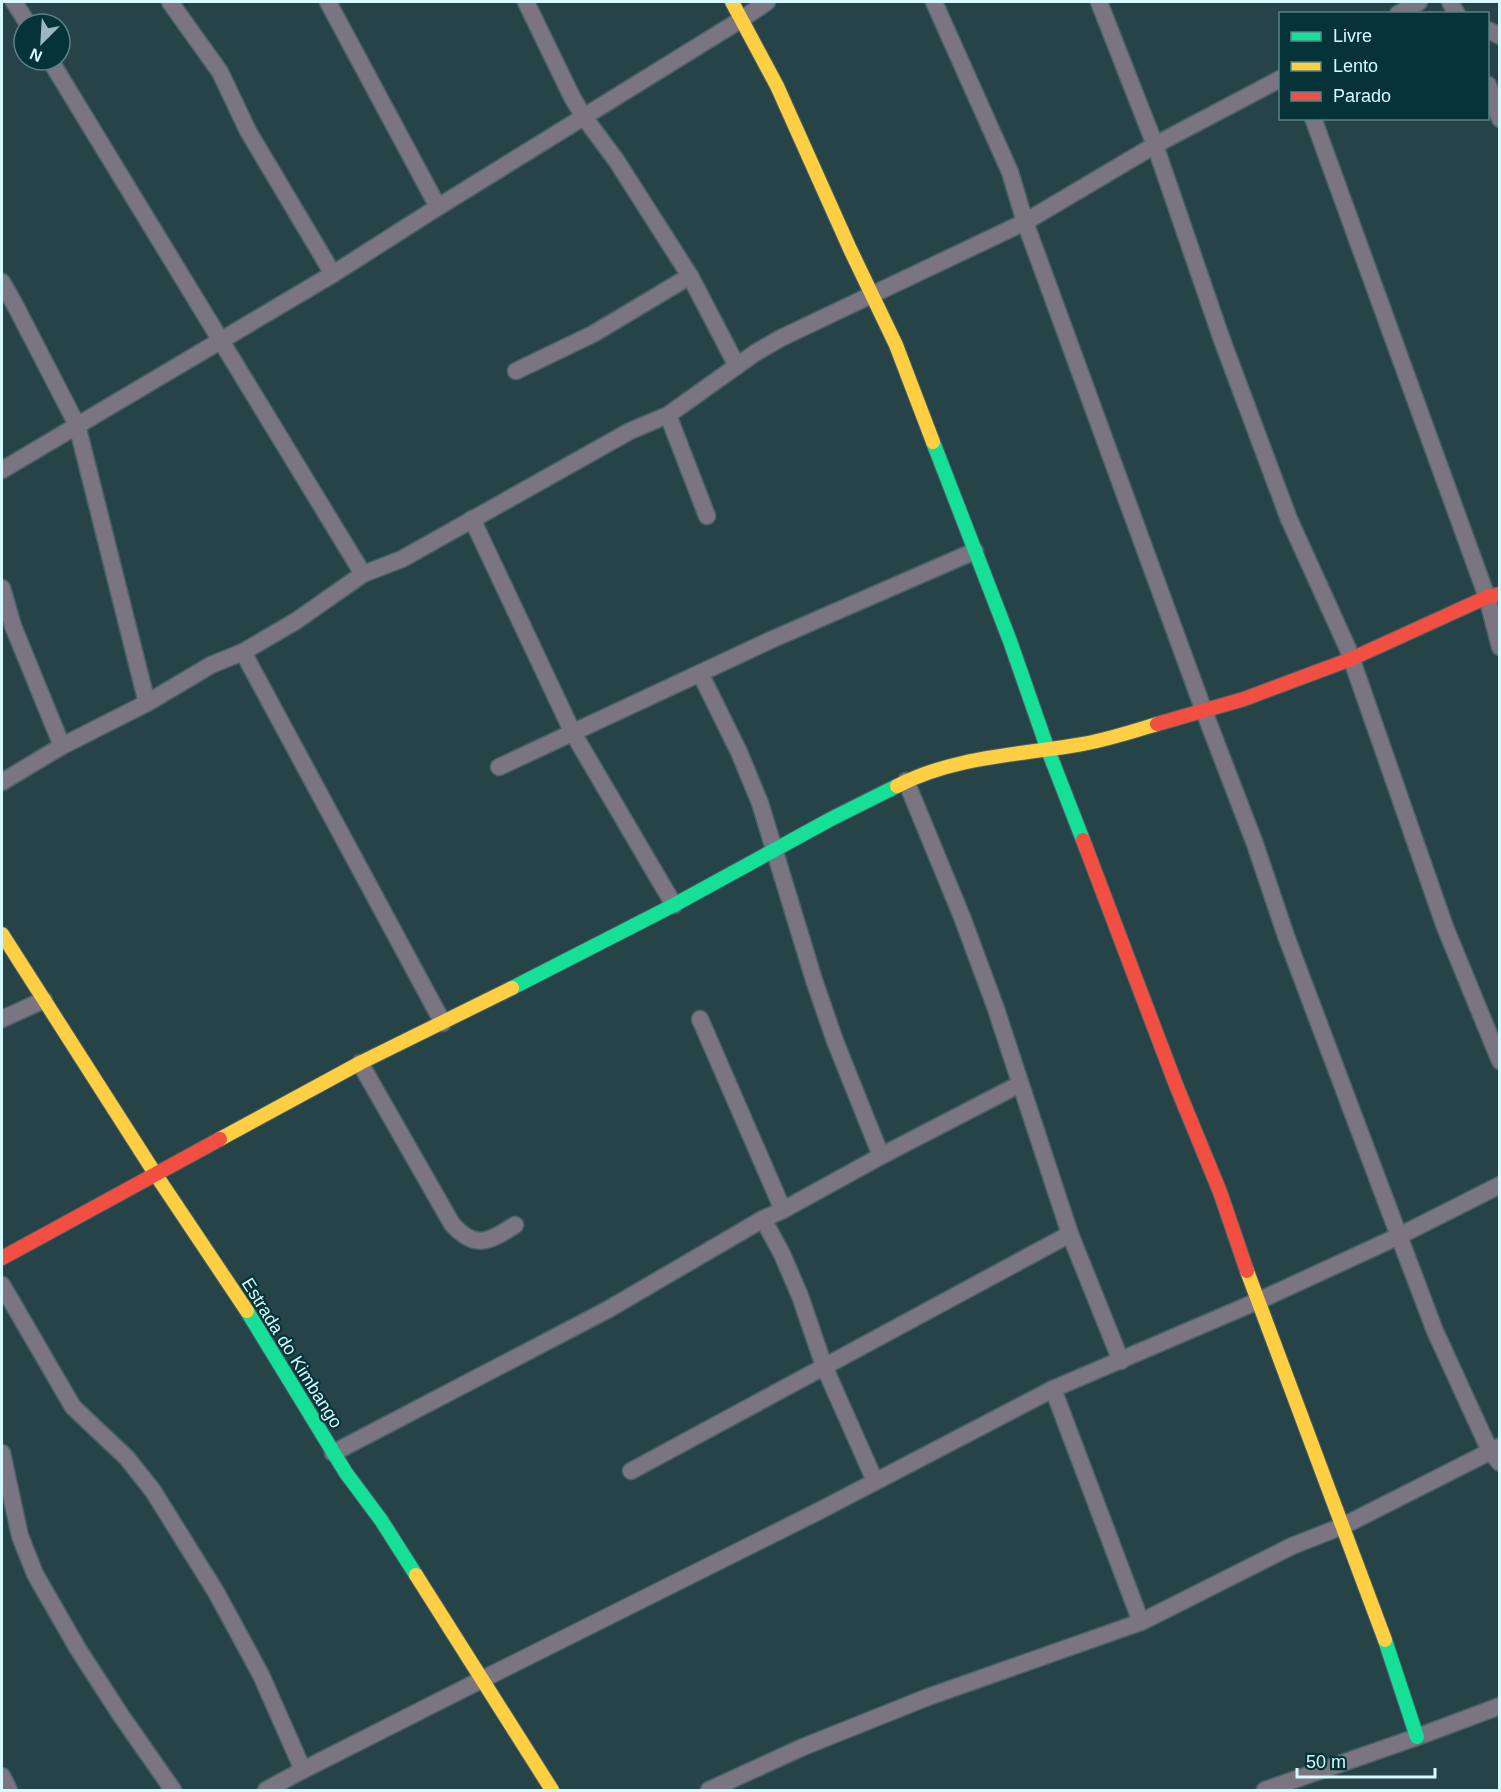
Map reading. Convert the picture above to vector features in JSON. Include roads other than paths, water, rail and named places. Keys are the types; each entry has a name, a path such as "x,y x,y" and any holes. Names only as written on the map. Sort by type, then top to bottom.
{"street":[{"path":"2,9 14,2"},
{"path":"170,2 220,72 248,130 333,274"},
{"path":"328,2 438,207"},
{"path":"526,2 584,117 616,160 690,276 737,366"},
{"path":"732,2 777,86 850,249 897,345 1010,640 1048,750 1176,1085 1220,1192 1258,1301 1373,1605 1417,1737"},
{"path":"2,470 333,274 767,2"},
{"path":"709,1791 804,1747 928,1697 1141,1622 1292,1545 1343,1526 1496,1454 1435,1330 1286,936 1255,844 1024,222 1010,172 934,2"},
{"path":"1099,2 1155,146 1222,340 1289,519 1351,659 1445,927 1500,1061"},
{"path":"1402,12 1419,2"},
{"path":"57,72 363,574"},
{"path":"2,782 62,746 147,703 211,665 243,652 296,621 363,574 402,559 630,431 668,415 781,338 1024,222 1155,146 1279,80"},
{"path":"1489,88 1500,119"},
{"path":"1314,120 1493,596 1500,647"},
{"path":"516,371 593,334 690,276"},
{"path":"2,282 78,425 147,703"},
{"path":"668,415 707,516"},
{"path":"472,519 573,733 674,905"},
{"path":"499,767 772,639 975,551"},
{"path":"2,588 33,679 62,746"},
{"path":"2,1258 360,1063 674,905 906,781 961,763 1109,738 1244,699 1351,659 1493,596"},
{"path":"243,652 442,1023"},
{"path":"700,673 743,762 769,829 793,916 835,1041 881,1156"},
{"path":"906,781 962,917 995,1006 1070,1234 1121,1361"},
{"name":"Estrada do Kimbango","path":"2,934 156,1175 255,1323 333,1453 381,1520 552,1791"},
{"path":"2,1019 44,1000"},
{"path":"700,1019 783,1210"},
{"path":"360,1063 452,1224 459,1232 477,1242 486,1241 515,1225"},
{"path":"333,1453 607,1310 763,1219 1020,1084"},
{"path":"266,1791 303,1770 655,1594 1053,1389 1258,1301 1399,1236 1500,1185"},
{"path":"763,1219 783,1254 824,1366 876,1481"},
{"path":"631,1471 1070,1234"},
{"path":"2,1285 73,1407 127,1458 153,1491 216,1593 261,1675 303,1770"},
{"path":"1053,1389 1141,1622"},
{"path":"2,1453 20,1536 35,1574 84,1658 173,1791"},
{"path":"1265,1791 1500,1706"},
{"path":"2,1776 9,1791"}]}
